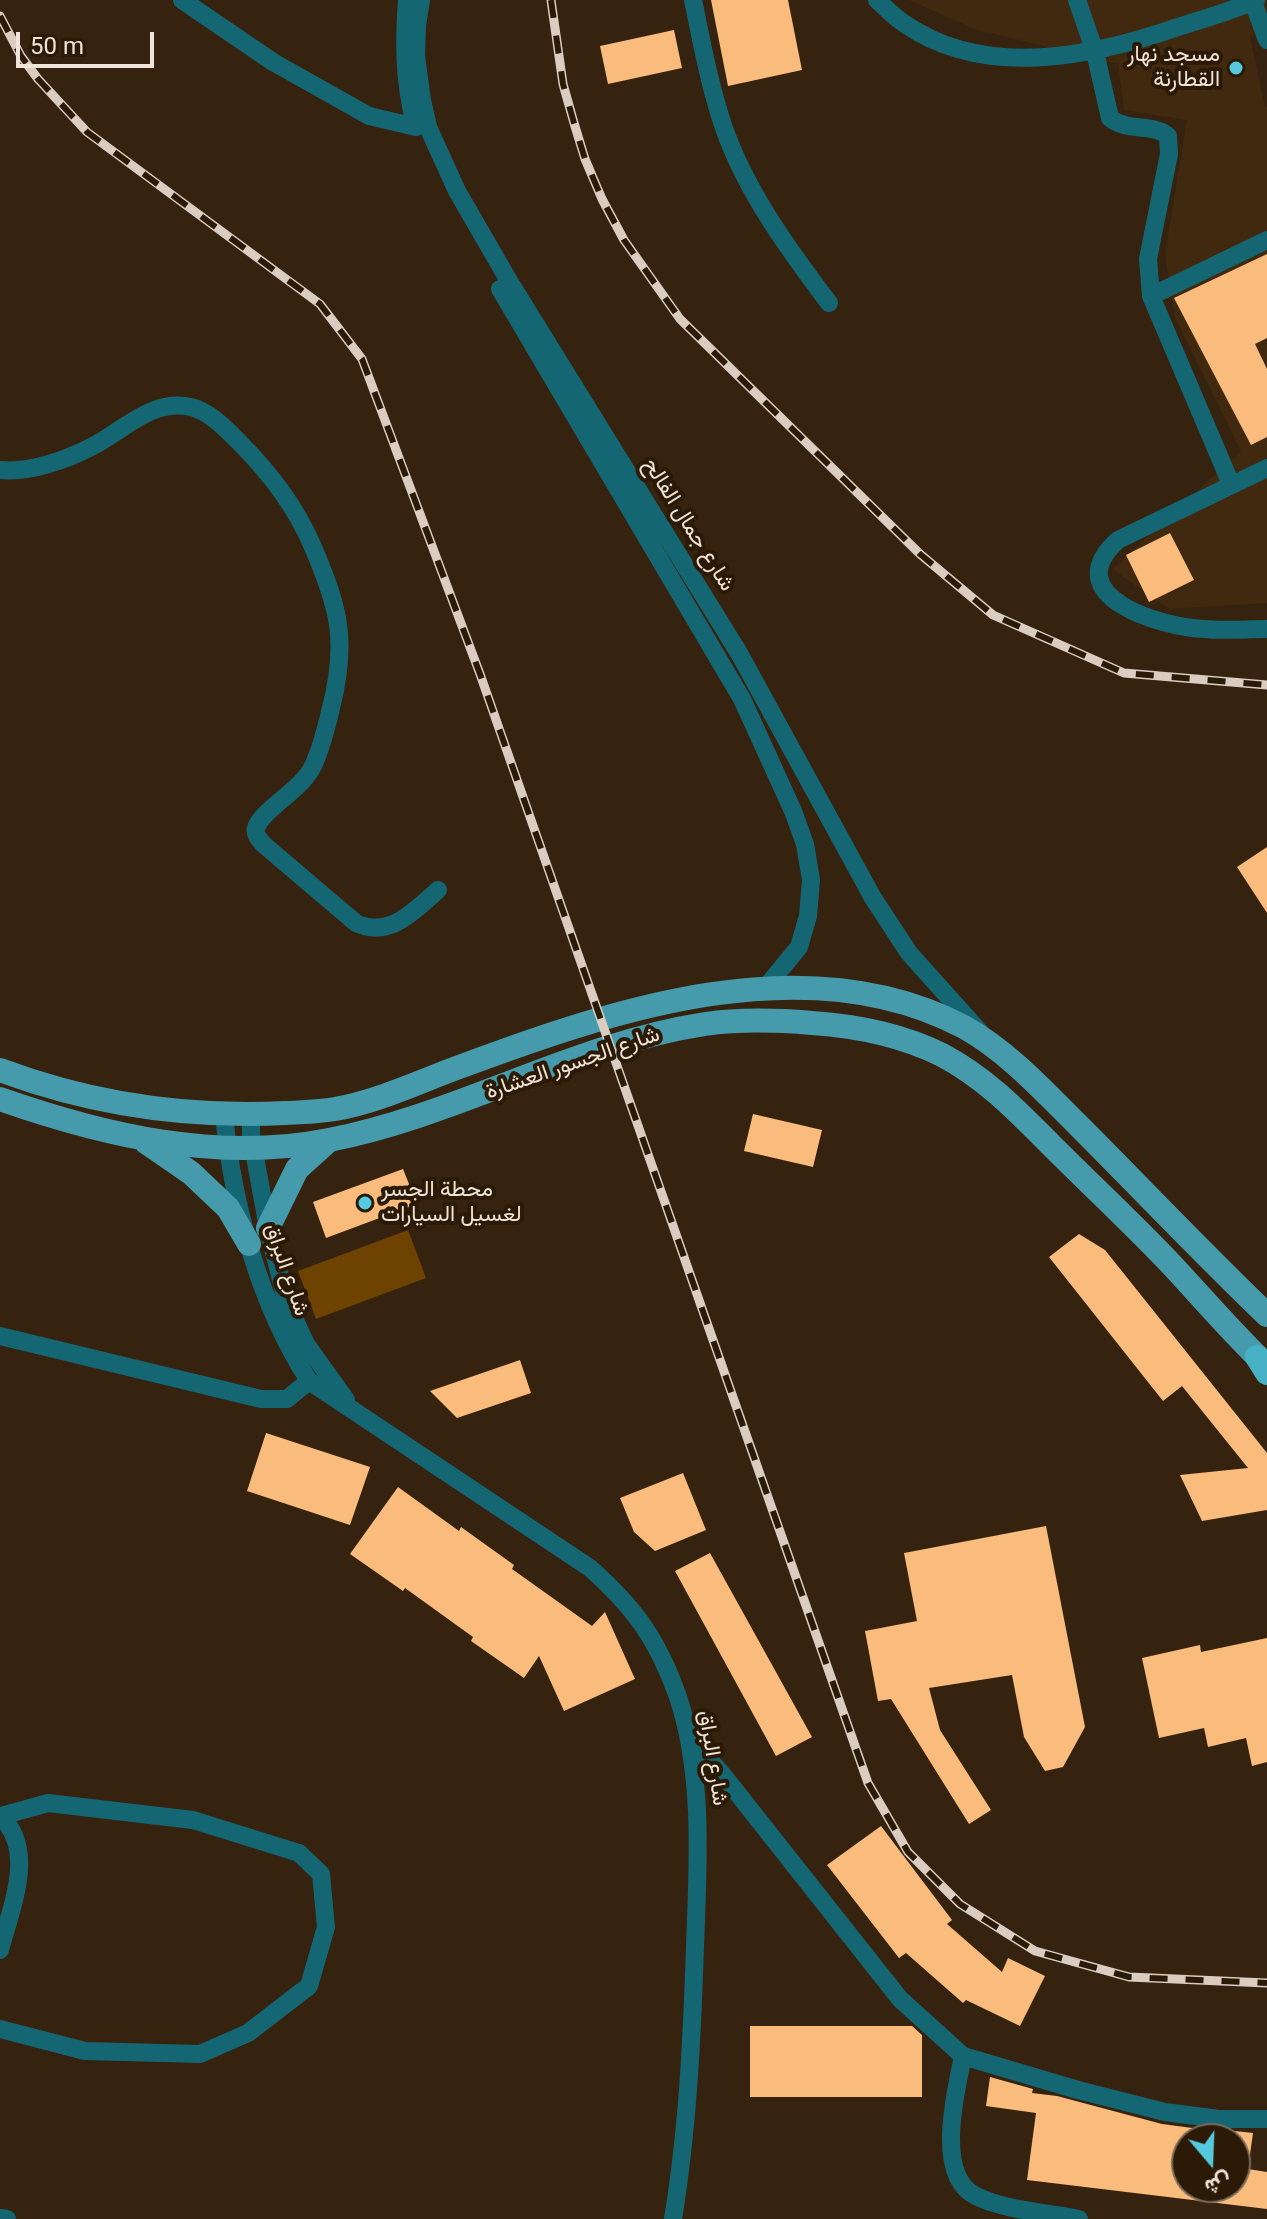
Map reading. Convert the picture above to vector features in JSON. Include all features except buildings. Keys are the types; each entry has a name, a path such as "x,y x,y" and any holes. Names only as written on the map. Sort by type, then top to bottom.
{"main road":[{"name":"شارع الجسور العشارة","path":"0,1070 151,1109 224,1115 331,1110 354,1105 554,1033 635,1008 679,999 766,987 834,991 888,999 964,1028 1017,1065 1267,1315"},
{"name":"شارع الجسور العشارة","path":"0,1099 144,1140 227,1149 254,1148 328,1141 425,1115 591,1053 707,1023 773,1020 874,1031 942,1055 1000,1094 1109,1199 1264,1365"},
{"path":"144,1140 191,1173 228,1208 249,1244"},
{"path":"268,1228 297,1169 328,1141"}],"street":[{"path":"182,0 273,62 369,116 416,127"},
{"name":"شارع جمال الفالح","path":"407,0 403,44 407,91 416,127 456,212 742,699 793,811 805,844 811,880 808,916 799,947 766,987"},
{"name":"شارع جمال الفالح","path":"421,0 416,56 422,100 428,127 457,191 509,281 739,653 873,898 909,953 991,1046"},
{"path":"693,0 714,96 733,151 787,248 829,303"},
{"path":"877,0 904,24 937,41 972,52 1029,58 1095,52 1139,41 1254,1 1267,40"},
{"path":"1077,0 1095,52 1110,118 1123,126 1163,131 1170,141 1148,259 1151,296 1231,484"},
{"path":"1151,296 1267,240"},
{"path":"0,470 46,465 92,447 149,411 172,405 193,407 220,423 284,493 307,531 335,604 340,632 340,674 318,755 306,779 262,819 256,828 256,835 356,923 369,929 392,926 405,919 438,890"},
{"path":"1267,468 1118,540 1104,553 1097,569 1098,581 1117,602 1142,615 1202,629 1267,629"},
{"name":"شارع البراق","path":"224,1115 227,1149 249,1244 278,1324 309,1381 590,1568 620,1595 646,1627 666,1668 689,1737 698,1818 692,2031 683,2159 673,2219"},
{"name":"شارع البراق","path":"251,1115 268,1228 284,1294 306,1344 354,1412"},
{"path":"0,1336 261,1399 287,1399 309,1381"},
{"path":"689,1737 723,1775 900,1999 963,2056 1165,2112 1219,2119 1267,2119"},
{"path":"0,1816 48,1803 193,1820 299,1853 321,1874 326,1927 309,1986 248,2033 200,2054 85,2051 0,2029"},
{"path":"0,1816 12,1827 19,1844 17,1882 0,1950"},
{"path":"963,2056 950,2140 955,2170 963,2187 976,2196 1079,2219"},
{"path":"0,2218 7,2219"}],"shaded area":[{"path":"909,0 1267,0 1267,16 1250,37 1267,106 1267,603 1169,609 1112,569 1241,451 1175,318 1165,254 1187,120 1124,110 1118,64 974,29"},
{"path":"408,1230 426,1278 316,1319 298,1271"}],"railway":[{"path":"551,0 563,84 574,123 602,199 624,240 680,319 920,554 993,615 1124,673 1267,685"},
{"path":"0,16 21,56 38,79 87,132 320,304 362,359 480,674 868,1783 908,1852 960,1904 1035,1951 1129,1977 1267,1983"}],"place":[{"name":"مسجد نهار القطارنة","path":"1236,68"},
{"name":"محطة الجسر لغسيل السيارات","path":"365,1203"}]}
